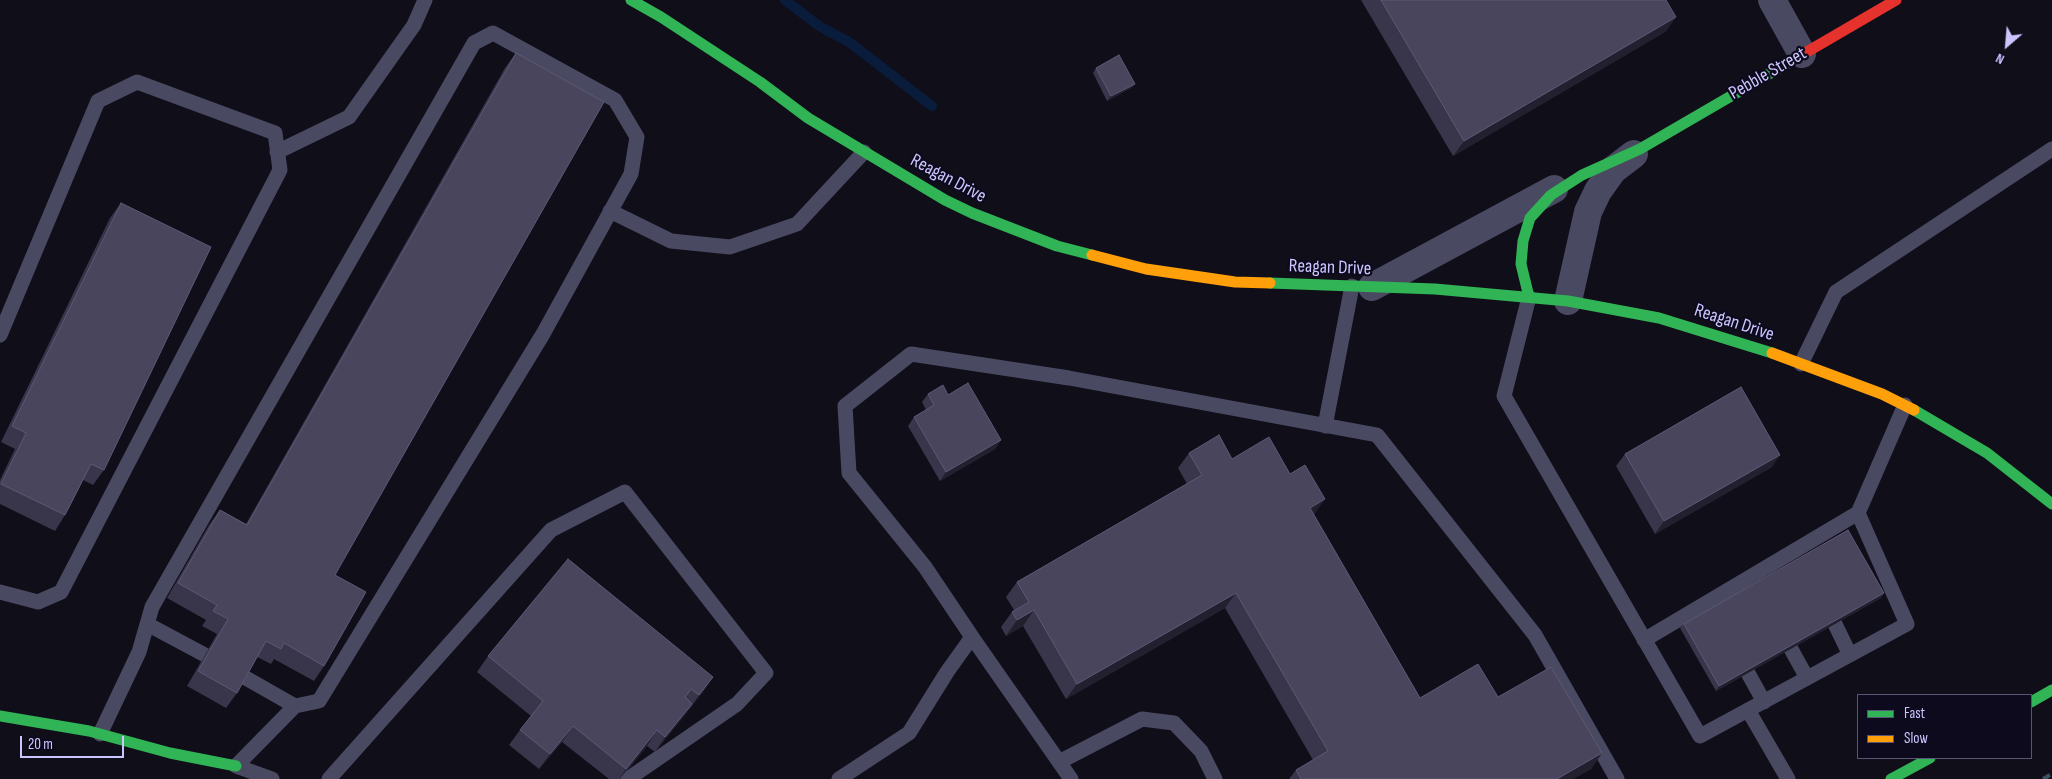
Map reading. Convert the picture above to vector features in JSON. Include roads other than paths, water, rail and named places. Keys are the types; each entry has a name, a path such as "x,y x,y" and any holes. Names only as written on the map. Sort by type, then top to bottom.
{"street":[{"name":"Reagan Drive","path":"631,0 661,17 760,82 808,118 944,200 1057,246 1146,269 1236,282 1435,289 1568,300 1659,318 1754,346 1882,394 1987,453 2052,504"},
{"path":"1772,0 1802,54"},
{"name":"Pebble Street","path":"1362,286 1582,174 1640,149 1896,0"},
{"name":"Pebble Street","path":"1568,300 1588,212 1598,191 1614,170 1640,149"},
{"name":"Pebble Street","path":"1529,297 1521,264 1523,241 1530,218 1551,195 1582,174"},
{"path":"2032,701 2052,690"},
{"path":"0,716 100,734 170,753 236,766"},
{"path":"1891,779 1928,759"}],"lane":[{"path":"277,152 348,118 414,25 425,0"},
{"path":"100,734 140,652 152,607 157,598 474,43 493,33 615,100 637,137 630,174 543,334 319,701 296,706 236,766 272,779"},
{"path":"0,335 98,100 137,82 274,134 280,170 61,592 38,602 0,592"},
{"path":"1801,364 1836,292 2052,149"},
{"path":"610,211 670,241 730,246 797,224 864,152"},
{"path":"1325,426 1362,286"},
{"path":"1529,297 1504,396 1700,736 1907,624 1858,513"},
{"path":"1071,779 925,567 849,473 845,406 911,354 1069,378 1377,435 1535,635 1617,779"},
{"path":"1644,640 1710,606 1797,556 1858,513 1904,405"},
{"path":"329,779 551,530 625,492 766,673 737,704 628,779"},
{"path":"147,624 205,655"},
{"path":"1834,624 1850,655"},
{"path":"839,779 909,733 946,672 972,637"},
{"path":"1791,649 1807,678"},
{"path":"1748,673 1764,702"},
{"path":"244,677 296,706"},
{"path":"1748,710 1788,779"},
{"path":"1059,762 1142,719 1174,723 1201,750 1215,779"}],"waterway":[{"path":"785,0 819,26 849,42 932,106"}],"railway":[{"path":"2043,779 2052,774"}]}
